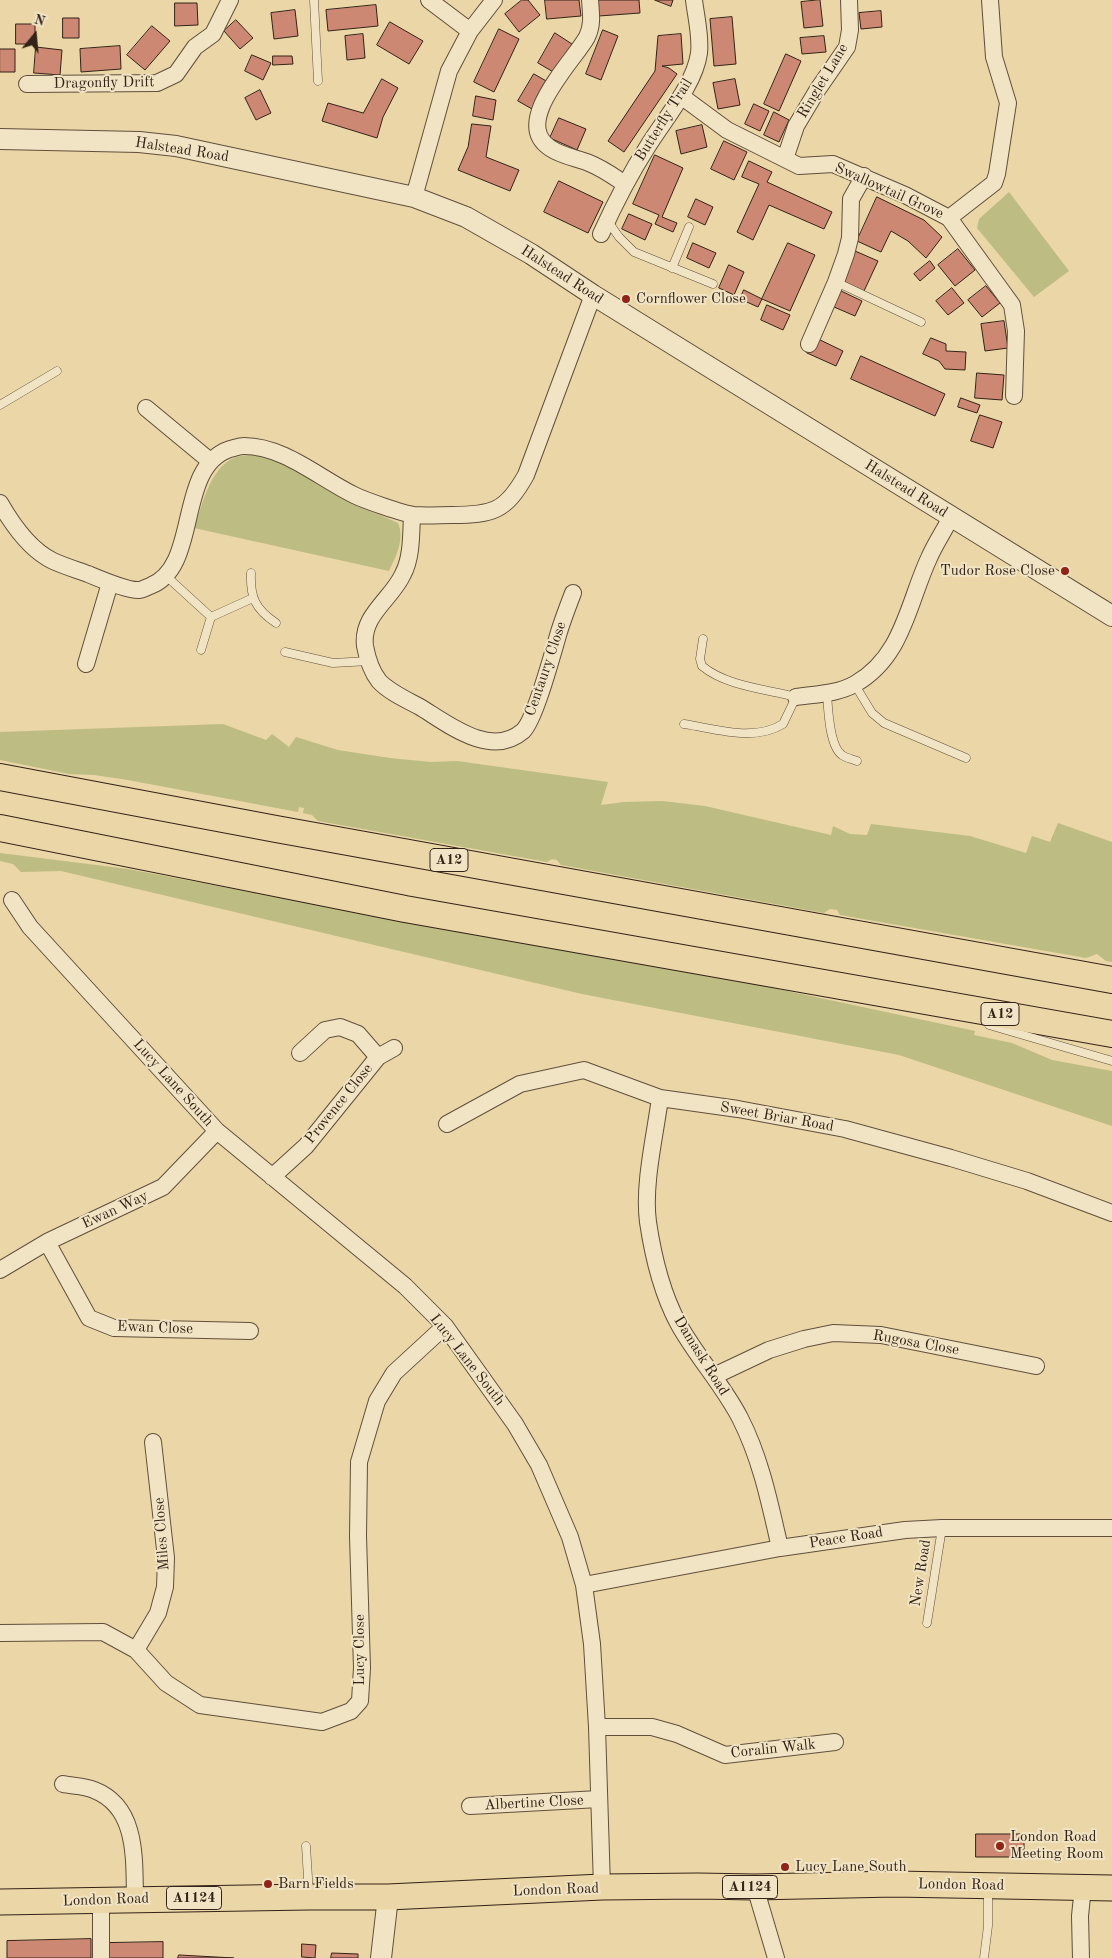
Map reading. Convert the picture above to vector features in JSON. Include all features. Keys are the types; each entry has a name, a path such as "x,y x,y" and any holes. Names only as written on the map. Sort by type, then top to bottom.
{"highway":[{"name":"A12","path":"0,777 276,829 1112,980"},
{"name":"A12","path":"0,828 405,909 1112,1034"}],"main road":[{"name":"London Road","path":"0,1902 309,1896 388,1897 602,1887 755,1887 895,1884 1083,1887 1110,1890"}],"street":[{"name":"Dragonfly Drift","path":"27,84 157,84 176,74 195,47 213,34 230,0"},
{"path":"429,0 470,31"},
{"path":"414,197 448,71 470,31 494,0"},
{"path":"590,0 592,22 587,37 570,59 540,107 538,128 541,139 549,148 602,168 625,184"},
{"name":"Butterfly Trail","path":"604,227 625,184 681,96 694,71 699,53 694,0"},
{"name":"Ringlet Lane","path":"785,159 796,126 846,47 850,30 849,0"},
{"path":"949,218 994,183 998,174 1008,103 994,57 990,0"},
{"name":"Swallowtail Grove","path":"681,96 726,130 799,166 833,164 905,195 949,218 1012,305 1016,330 1014,396"},
{"name":"Halstead Road","path":"0,139 139,142 176,146 414,197 466,217 531,254 1112,616"},
{"path":"808,344 836,282 850,238 851,199 864,176"},
{"path":"0,503 11,522 51,560 110,583 139,590 158,583 172,568 200,477 210,461 223,452 241,446 260,447 282,455 355,495 412,515 478,514 502,507 515,495 526,475 593,294"},
{"path":"146,408 210,461"},
{"name":"Centaury Close","path":"412,515 411,545 403,574 372,617 364,635 369,661 379,680 395,693 458,731 486,741 508,740 524,730 533,715 573,593"},
{"path":"796,697 827,693 855,685 873,672 887,657 904,627 929,557 951,517"},
{"path":"86,664 110,583"},
{"name":"Lucy Lane South","path":"12,900 30,927 217,1131 405,1286 445,1326 515,1424 539,1465 570,1537 584,1585 592,1644 597,1727 602,1887"},
{"name":"Provence Close","path":"272,1177 306,1146 378,1057 358,1034 340,1027 325,1030 300,1053"},
{"path":"378,1057 394,1048"},
{"name":"Sweet Briar Road","path":"447,1124 520,1084 584,1070 660,1098 738,1109 844,1129 1027,1181 1112,1213"},
{"name":"Damask Road","path":"660,1098 646,1191 648,1221 660,1276 678,1322 740,1418 757,1460 769,1498 780,1548"},
{"name":"Ewan Way","path":"0,1269 47,1242 163,1187 217,1131"},
{"name":"Ewan Close","path":"47,1242 89,1318 114,1328 250,1331"},
{"name":"Lucy Close","path":"0,1633 103,1632 136,1650 166,1683 200,1705 322,1722 351,1711 360,1701 362,1668 358,1536 360,1462 377,1401 394,1373 445,1326"},
{"name":"Rugosa Close","path":"714,1376 769,1350 804,1339 833,1333 881,1335 1036,1366"},
{"name":"Miles Close","path":"136,1650 158,1613 165,1587 166,1558 153,1442"},
{"name":"Peace Road","path":"584,1585 780,1548 905,1530 942,1528 1112,1528"},
{"name":"Coralin Walk","path":"597,1727 652,1727 678,1734 725,1755 835,1742"},
{"path":"63,1784 93,1789 112,1802 126,1819 133,1843 135,1899"},
{"name":"Albertine Close","path":"470,1806 598,1799"},
{"path":"755,1887 776,1958"},
{"path":"1081,1958 1080,1916 1083,1887"},
{"path":"381,1958 388,1897"},
{"path":"101,1901 101,1958"}],"lane":[{"path":"314,0 318,81"},
{"path":"604,227 634,252 713,284"},
{"path":"672,268 689,227"},
{"path":"836,282 921,322"},
{"path":"0,405 57,371"},
{"path":"250,572 250,592 253,598 264,616 276,623"},
{"path":"165,575 211,617"},
{"path":"201,650 211,617 253,598"},
{"path":"684,724 746,734 763,733 783,724 796,697 737,682 708,671 702,666 700,658 703,639"},
{"path":"285,652 333,663 369,661"},
{"path":"855,685 872,713 884,723 966,758"},
{"path":"827,693 828,713 836,747 841,755 857,761"},
{"path":"888,994 963,1017"},
{"path":"982,1022 1112,1062"},
{"name":"New Road","path":"927,1623 942,1528"},
{"path":"306,1846 309,1896"},
{"path":"984,1958 988,1926 988,1886"}],"shaded area":[{"path":"1009,192 1069,271 1034,297 977,228 979,219"},
{"path":"257,455 277,460 351,502 398,523 401,535 400,541 389,571 194,528 205,496 215,475 222,466 241,456"},
{"path":"223,724 266,740 272,734 289,747 296,737 338,750 390,758 431,762 457,761 608,782 601,805 662,801 705,806 831,835 833,826 850,834 867,835 871,824 970,836 1026,853 1032,836 1050,842 1058,823 1112,842 1112,962 1106,961 1097,954 1086,958 840,915 837,910 830,909 824,913 561,865 557,860 552,859 547,862 318,821 312,815 303,813 304,808 299,807 298,812 128,780 94,775 69,774 0,760 0,732"},
{"path":"0,853 128,869 717,976 975,1031 974,1035 1012,1043 1052,1060 1112,1071 1112,1126 899,1055 582,994 61,871 21,872 13,864 0,861"}],"building":[{"path":"522,0 528,0 540,15 519,32 505,14"},
{"path":"545,0 579,0 581,16 547,19"},
{"path":"598,0 639,0 640,13 599,16"},
{"path":"655,0 673,0 671,6"},
{"path":"820,0 823,26 804,28 801,2"},
{"path":"175,3 197,3 198,25 175,26"},
{"path":"376,5 378,26 328,31 326,10"},
{"path":"295,10 298,36 274,39 271,13"},
{"path":"881,11 882,27 861,29 859,13"},
{"path":"732,17 736,64 714,66 710,19"},
{"path":"63,18 79,18 79,38 63,38"},
{"path":"236,20 253,38 240,49 224,31"},
{"path":"390,22 423,41 409,64 377,45"},
{"path":"16,24 35,24 35,44 16,44"},
{"path":"152,26 170,41 145,70 127,55"},
{"path":"499,29 519,39 494,92 474,82"},
{"path":"603,30 618,36 601,80 586,74"},
{"path":"555,33 572,44 555,73 538,63"},
{"path":"363,34 365,58 347,60 345,36"},
{"path":"681,34 683,64 662,66 669,68 677,74 624,152 608,141 655,71 658,36"},
{"path":"824,36 826,52 802,54 800,38"},
{"path":"120,46 121,69 81,72 80,49"},
{"path":"36,47 62,50 60,75 34,73"},
{"path":"0,49 15,49 15,72 0,72"},
{"path":"786,54 801,61 779,111 764,104"},
{"path":"252,55 271,63 263,80 245,71"},
{"path":"273,56 292,56 293,64 273,65"},
{"path":"534,74 548,82 532,109 518,101"},
{"path":"382,79 398,88 383,117 377,138 322,121 328,103 363,113"},
{"path":"735,79 740,105 718,109 713,83"},
{"path":"260,90 271,113 256,120 245,98"},
{"path":"476,96 496,100 493,120 473,116"},
{"path":"754,104 769,111 760,131 745,124"},
{"path":"774,112 789,120 779,142 764,135"},
{"path":"559,118 586,129 577,150 550,138"},
{"path":"472,124 491,126 486,157 519,170 510,191 458,170 468,147"},
{"path":"702,125 707,147 681,154 676,131"},
{"path":"724,141 747,152 734,180 711,169"},
{"path":"655,155 683,168 662,217 677,223 673,232 655,224 659,215 633,204"},
{"path":"749,161 772,172 767,182 832,212 824,229 769,205 753,240 737,232 759,184 742,177"},
{"path":"559,181 603,202 588,233 544,212"},
{"path":"877,197 924,220 942,237 926,258 908,241 891,231 881,252 857,241"},
{"path":"696,199 713,207 705,225 688,217"},
{"path":"629,214 652,224 645,240 622,229"},
{"path":"693,243 716,253 709,268 687,258"},
{"path":"788,243 815,255 790,311 762,299"},
{"path":"958,249 975,270 955,286 938,265"},
{"path":"855,251 878,261 864,291 841,281"},
{"path":"930,261 935,268 920,281 914,274"},
{"path":"729,265 744,272 734,295 719,288"},
{"path":"986,286 1000,303 982,317 968,300"},
{"path":"952,288 964,303 948,315 936,301"},
{"path":"744,290 762,299 758,307 740,299"},
{"path":"841,291 862,301 855,316 834,307"},
{"path":"767,305 790,315 783,330 761,320"},
{"path":"1004,321 1008,348 985,351 981,324"},
{"path":"814,337 843,351 836,366 807,353"},
{"path":"931,338 946,344 946,351 966,352 965,370 945,369 939,361 923,354"},
{"path":"861,356 945,394 935,416 851,379"},
{"path":"977,373 1004,375 1002,400 975,398"},
{"path":"961,398 980,405 977,413 958,407"},
{"path":"980,415 1002,422 993,448 971,441"},
{"name":"London Road Meeting Room","path":"976,1834 1024,1834 1024,1857 976,1857"},
{"path":"91,1939 91,1958 7,1958 7,1941"},
{"path":"163,1942 163,1958 108,1958 107,1943"},
{"path":"302,1944 316,1945 315,1958 302,1957"},
{"path":"332,1953 358,1954 358,1958 331,1958"},
{"path":"179,1955 234,1958 178,1958"}],"place":[{"name":"Cornflower Close","path":"626,299"},
{"name":"Tudor Rose Close","path":"1065,571"},
{"name":"London Road Meeting Room","path":"1000,1846"},
{"name":"Lucy Lane South","path":"785,1867"},
{"name":"Barn Fields","path":"268,1884"}]}
